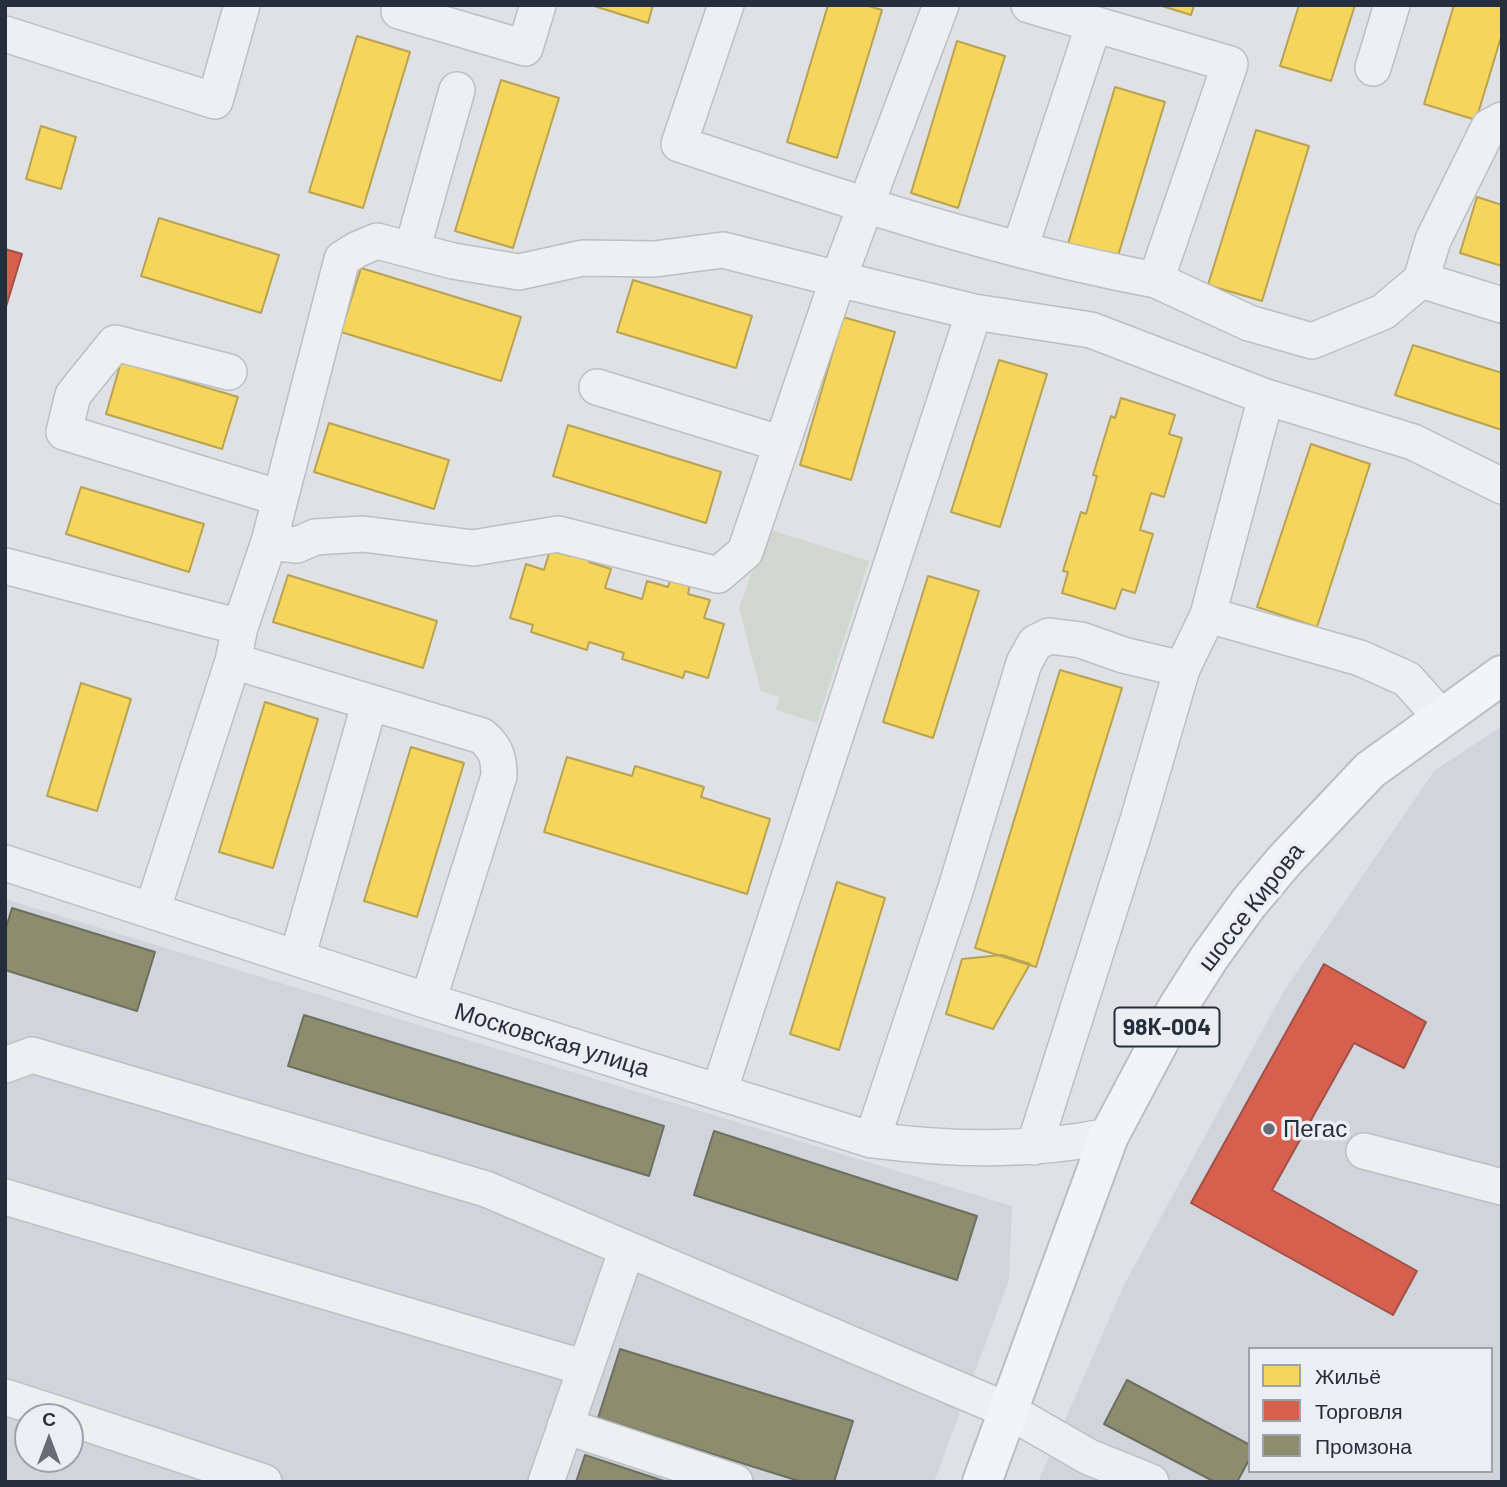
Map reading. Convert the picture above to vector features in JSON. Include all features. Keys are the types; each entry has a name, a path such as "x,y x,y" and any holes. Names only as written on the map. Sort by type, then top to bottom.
{"main road":[{"name":"шоссе Кирова","path":"982,1482 1109,1136 1176,1010 1209,958 1248,904 1326,814 1370,770 1502,675"}],"street":[{"path":"5,34 215,101 242,5"},
{"path":"400,11 525,48 538,5"},
{"path":"726,5 679,144 866,207 1101,270 1156,280 1249,323 1312,341 1382,312 1421,280 1433,240 1489,127 1502,120"},
{"path":"269,542 297,545 315,537 363,534 473,548 558,534 718,575 745,552 838,279 941,5"},
{"path":"1028,5 1230,64 1156,280"},
{"path":"1373,68 1392,5"},
{"path":"1020,248 1094,24"},
{"path":"412,250 457,90"},
{"path":"152,911 269,542 342,259 377,242 453,261 519,272 583,258 655,259 723,250 974,312 1091,330 1266,397 1413,442 1502,486"},
{"path":"1421,280 1502,305"},
{"path":"719,1092 974,312"},
{"path":"229,372 115,343 73,395 64,432 280,498"},
{"path":"597,387 782,444"},
{"path":"1034,1147 1138,820 1182,669 1208,615 1266,397"},
{"path":"5,566 240,627"},
{"path":"1208,615 1360,658 1407,679 1442,718"},
{"path":"872,1140 955,891 1024,663 1035,643 1049,636 1081,640 1123,655 1182,669"},
{"path":"233,661 482,736 492,746 499,760 499,776 428,1001"},
{"path":"297,958 370,702"},
{"name":"Московская улица","path":"5,863 428,1001 872,1140 942,1148 1034,1147 1109,1136"},
{"path":"5,1065 32,1055 486,1189 1009,1411 1088,1457 1151,1482"},
{"path":"1364,1151 1502,1187"},
{"path":"5,1197 585,1368"},
{"path":"546,1482 627,1249"},
{"path":"5,1396 26,1403"},
{"path":"84,1422 264,1482"},
{"path":"565,1426 735,1482"}],"shaded area":[{"path":"768,529 869,561 817,723 776,710 780,697 761,691 739,608"},
{"path":"1502,726 1502,1482 1038,1482 1124,1285 1284,991 1434,771"},
{"path":"5,899 1012,1206 1009,1280 934,1482 5,1482"}],"building: Жильё":[{"path":"591,5 653,5 648,23"},
{"path":"828,5 865,5 882,10 837,158 787,142"},
{"path":"1159,5 1194,5 1191,15"},
{"path":"1299,5 1355,5 1331,81 1280,66"},
{"path":"1454,5 1502,5 1502,34 1476,120 1424,104"},
{"path":"357,36 410,52 363,208 309,192"},
{"path":"957,41 1005,56 958,208 911,193"},
{"path":"501,80 559,98 513,248 455,231"},
{"path":"1115,87 1165,102 1117,259 1068,244"},
{"path":"41,126 76,137 61,189 26,179"},
{"path":"1256,130 1309,146 1262,301 1208,285"},
{"path":"1477,197 1502,205 1502,266 1460,253"},
{"path":"159,218 279,255 261,313 141,276"},
{"path":"361,268 521,317 501,381 341,332"},
{"path":"633,280 752,316 736,368 617,332"},
{"path":"843,317 895,332 851,480 800,465"},
{"path":"1413,345 1502,373 1502,430 1395,395"},
{"path":"999,360 1047,374 1000,527 951,512"},
{"path":"121,362 238,397 222,449 106,414"},
{"path":"1121,398 1175,415 1169,434 1182,438 1164,497 1151,493 1140,530 1153,534 1135,593 1122,589 1115,609 1062,593 1068,572 1063,571 1081,512 1086,514 1097,476 1093,475 1111,416 1115,418"},
{"path":"329,423 449,460 434,509 314,472"},
{"path":"568,425 721,472 706,523 553,476"},
{"path":"1311,444 1370,464 1317,627 1257,607"},
{"path":"81,487 204,524 189,572 66,534"},
{"path":"573,547 592,552 589,562 611,569 605,588 642,599 647,581 668,587 671,578 690,584 688,594 710,600 704,618 724,624 708,678 685,671 683,678 622,659 624,653 589,642 587,650 531,632 533,625 510,618 526,564 544,570 550,550 570,556"},
{"path":"288,575 437,621 423,668 273,622"},
{"path":"928,576 979,591 933,738 883,722"},
{"path":"1060,670 1122,688 1036,967 975,948"},
{"path":"81,683 131,699 97,811 47,796"},
{"path":"265,702 318,719 273,868 219,852"},
{"path":"411,747 464,763 417,917 364,901"},
{"path":"567,757 632,776 635,766 704,787 701,797 770,819 747,894 544,832"},
{"path":"837,882 885,898 839,1050 790,1034"},
{"path":"1002,955 1030,964 993,1029 946,1014 962,959"}],"building: Торговля":[{"path":"5,249 22,254 5,310"},
{"name":"Пегас","path":"1324,964 1426,1022 1404,1068 1354,1043 1272,1190 1417,1271 1393,1315 1191,1203"}],"building: Промзона":[{"path":"12,908 155,952 137,1011 5,970 5,931"},
{"path":"304,1015 664,1126 649,1176 288,1066"},
{"path":"714,1131 977,1216 957,1280 694,1195"},
{"path":"620,1349 853,1421 834,1482 802,1482 598,1418"},
{"path":"1127,1380 1248,1444 1248,1462 1237,1482 1215,1482 1104,1424"},
{"path":"585,1455 667,1482 576,1482"}],"place":[{"name":"Пегас","path":"1269,1129"}]}
